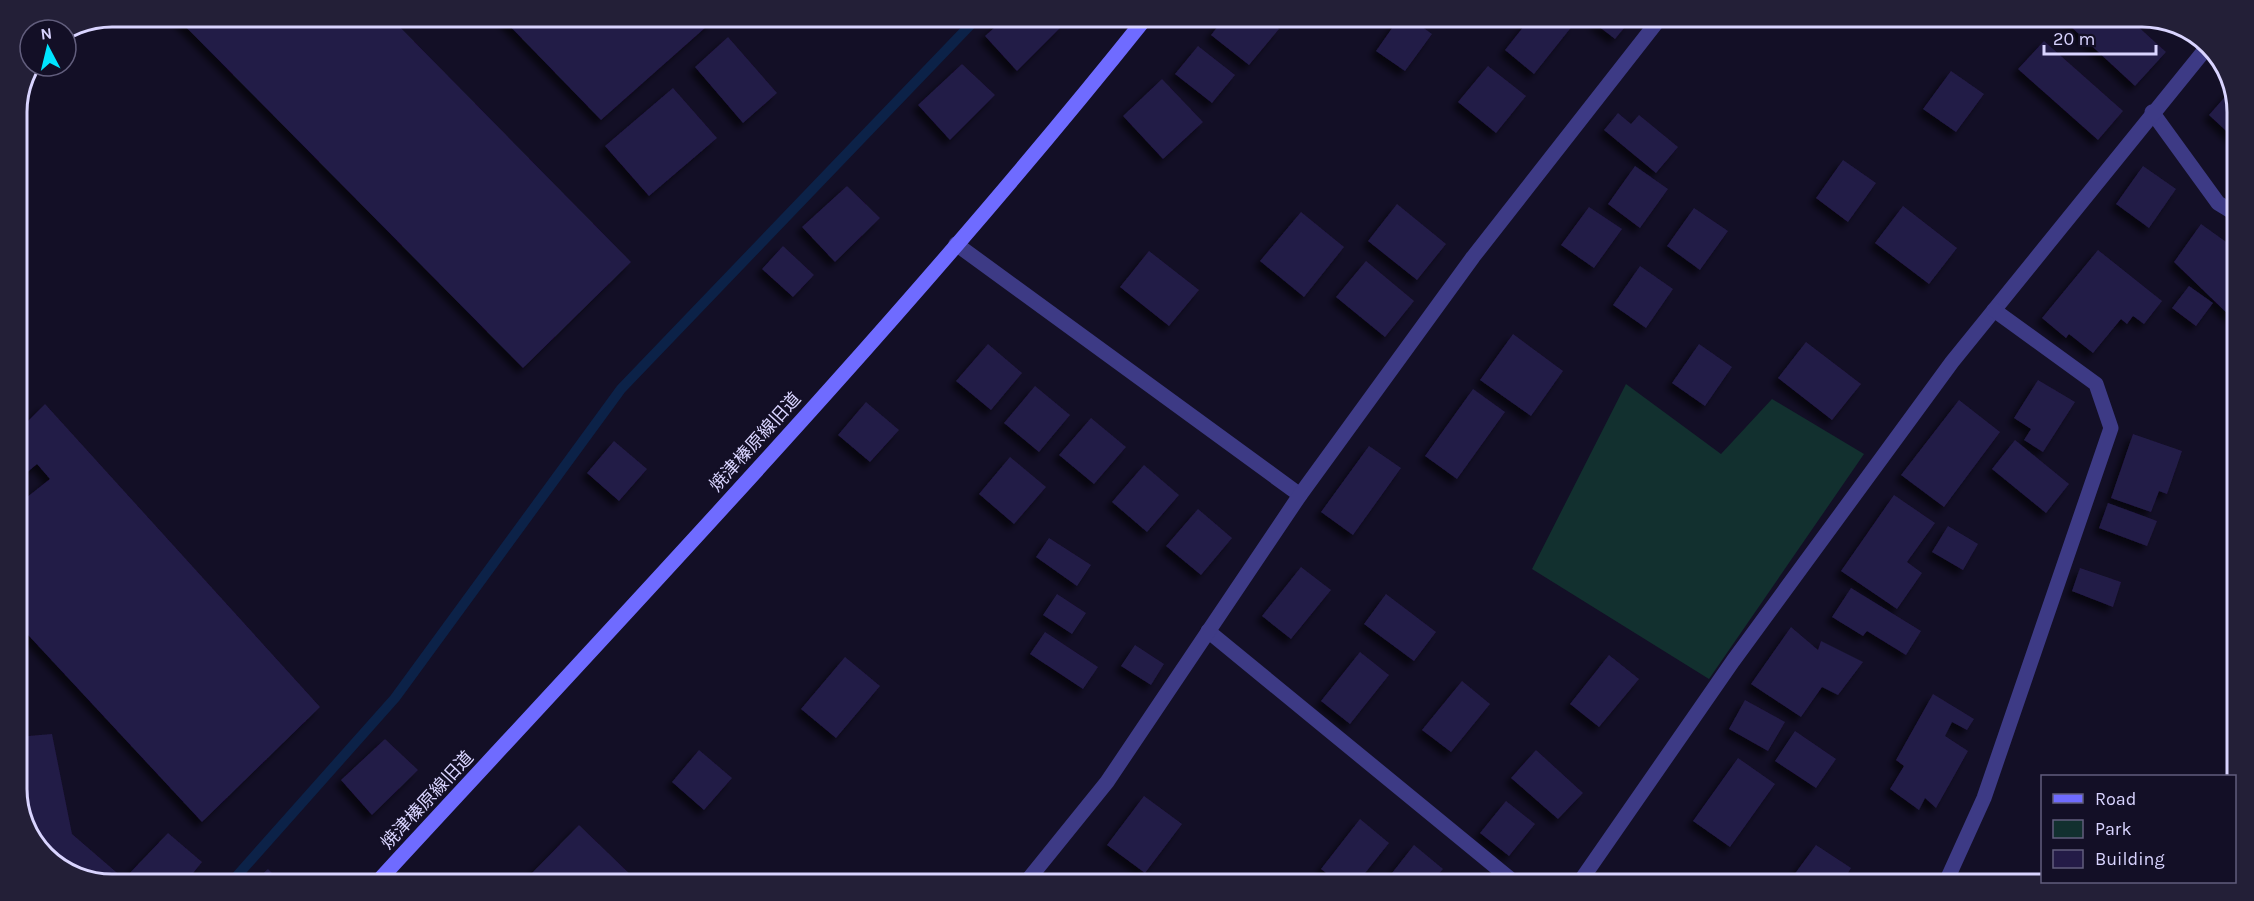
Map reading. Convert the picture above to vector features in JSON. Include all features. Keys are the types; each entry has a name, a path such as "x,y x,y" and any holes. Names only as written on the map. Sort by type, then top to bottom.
{"street":[{"name":"焼津榛原線旧道","path":"385,874 764,462 956,244 1138,27"},
{"path":"1034,874 1107,782 1300,495 1473,257 1653,27"},
{"path":"1585,874 1733,661 1952,362 2152,112 2202,53"},
{"path":"2152,112 2218,203 2227,208"},
{"path":"956,244 1300,495"},
{"path":"1950,874 1984,798 2111,428 2096,384 1994,310"},
{"path":"1208,631 1504,874"}],"green space":[{"path":"1626,384 1721,454 1772,399 1864,454 1709,679 1532,569"}],"building":[{"path":"186,27 400,27 631,262 523,368"},
{"path":"511,27 706,27 601,120"},
{"path":"995,27 1061,27 1017,71 985,36"},
{"path":"1217,27 1277,27 1279,29 1249,65 1211,35"},
{"path":"1393,27 1422,27 1432,34 1405,71 1376,51"},
{"path":"1523,27 1571,27 1534,74 1505,50"},
{"path":"1599,27 1625,27 1615,39"},
{"path":"2071,27 2138,27 2166,52 2135,86"},
{"path":"728,37 777,93 743,123 695,67"},
{"path":"2044,41 2123,111 2098,140 2018,69"},
{"path":"1198,46 1235,75 1212,103 1175,74"},
{"path":"962,64 995,95 950,140 918,105"},
{"path":"1488,66 1526,96 1496,133 1458,102"},
{"path":"1951,71 1984,94 1956,132 1923,109"},
{"path":"1162,79 1203,122 1163,159 1123,116"},
{"path":"673,88 717,138 649,196 605,146"},
{"path":"2225,97 2227,132 2209,115"},
{"path":"1618,113 1631,124 1639,115 1678,147 1656,173 1604,130"},
{"path":"1843,160 1876,183 1848,222 1816,198"},
{"path":"1635,166 1668,189 1640,228 1608,204"},
{"path":"2143,166 2176,189 2149,228 2116,204"},
{"path":"847,186 880,218 835,262 802,227"},
{"path":"1397,204 1446,244 1417,280 1368,241"},
{"path":"1903,206 1957,248 1929,284 1875,243"},
{"path":"1589,207 1622,229 1594,268 1561,245"},
{"path":"1694,208 1728,231 1700,270 1667,246"},
{"path":"1301,212 1344,247 1304,297 1260,261"},
{"path":"2201,224 2227,243 2227,313 2174,262"},
{"path":"783,246 814,275 793,297 762,269"},
{"path":"2098,250 2162,301 2144,324 2133,316 2127,324 2121,319 2093,353 2069,334 2066,338 2042,318"},
{"path":"1149,251 1199,290 1169,326 1120,287"},
{"path":"1366,261 1414,301 1385,337 1336,297"},
{"path":"1640,266 1673,289 1646,328 1613,305"},
{"path":"2189,286 2213,303 2196,326 2172,308"},
{"path":"1513,334 1563,371 1531,416 1480,380"},
{"path":"1806,342 1861,384 1832,420 1778,378"},
{"path":"988,344 1022,373 991,410 956,381"},
{"path":"1699,344 1732,367 1705,406 1672,383"},
{"path":"2038,380 2075,402 2043,452 2024,440 2031,429 2014,418"},
{"path":"1035,386 1070,415 1039,452 1004,423"},
{"path":"1473,389 1505,412 1457,479 1425,456"},
{"path":"1959,400 2000,432 1944,507 1901,475"},
{"path":"866,402 899,430 870,462 838,435"},
{"path":"45,404 320,707 202,822 27,634 27,497 50,479 37,464 27,472 27,422"},
{"path":"1091,418 1126,447 1094,484 1059,455"},
{"path":"2133,434 2182,451 2167,494 2159,491 2151,512 2111,498"},
{"path":"2015,440 2069,484 2046,513 1992,469"},
{"path":"614,441 647,469 619,501 587,473"},
{"path":"1369,446 1401,468 1353,535 1321,512"},
{"path":"1010,457 1046,487 1014,524 979,494"},
{"path":"1144,465 1179,495 1147,532 1112,502"},
{"path":"1894,495 1935,523 1907,562 1922,573 1897,609 1841,571"},
{"path":"2108,503 2157,521 2147,546 2099,528"},
{"path":"1198,509 1232,538 1201,575 1166,546"},
{"path":"1948,526 1978,544 1963,570 1932,552"},
{"path":"1049,538 1091,565 1077,586 1036,557"},
{"path":"1301,567 1331,590 1291,639 1262,616"},
{"path":"2080,568 2121,582 2113,607 2072,591"},
{"path":"1851,588 1921,631 1906,655 1867,631 1863,636 1832,617"},
{"path":"1057,594 1086,613 1072,634 1043,615"},
{"path":"1386,594 1436,632 1414,661 1364,624"},
{"path":"1791,627 1818,650 1821,641 1863,662 1838,695 1822,687 1801,717 1751,684"},
{"path":"1045,632 1098,667 1083,689 1030,654"},
{"path":"1135,645 1164,664 1151,685 1121,666"},
{"path":"1360,652 1389,675 1350,724 1321,701"},
{"path":"1609,655 1639,679 1599,727 1570,704"},
{"path":"845,657 880,686 836,738 801,709"},
{"path":"1462,681 1490,704 1451,752 1422,730"},
{"path":"1933,694 1974,719 1967,730 1952,722 1945,736 1968,751 1936,808 1925,798 1919,810 1890,789 1904,766 1896,760"},
{"path":"1745,700 1785,722 1768,751 1729,729"},
{"path":"1795,731 1836,759 1816,788 1775,761"},
{"path":"52,734 72,834 118,874 84,870 74,865 52,849 38,832 31,817 27,795 27,736"},
{"path":"385,739 418,770 372,815 341,780"},
{"path":"699,750 732,778 704,810 672,782"},
{"path":"1536,750 1583,793 1558,819 1511,778"},
{"path":"1738,758 1775,784 1730,847 1693,821"},
{"path":"1144,796 1182,824 1145,873 1107,845"},
{"path":"1506,801 1535,824 1509,856 1480,833"},
{"path":"1360,819 1389,843 1364,874 1328,874 1321,869"},
{"path":"579,825 630,874 533,874"},
{"path":"168,833 202,862 192,874 129,874"},
{"path":"1414,845 1443,869 1439,874 1391,874"},
{"path":"1816,845 1851,868 1847,874 1795,874"},
{"path":"268,869 273,874 262,874"}],"waterway":[{"path":"239,874 395,698 621,389 968,27"}]}
